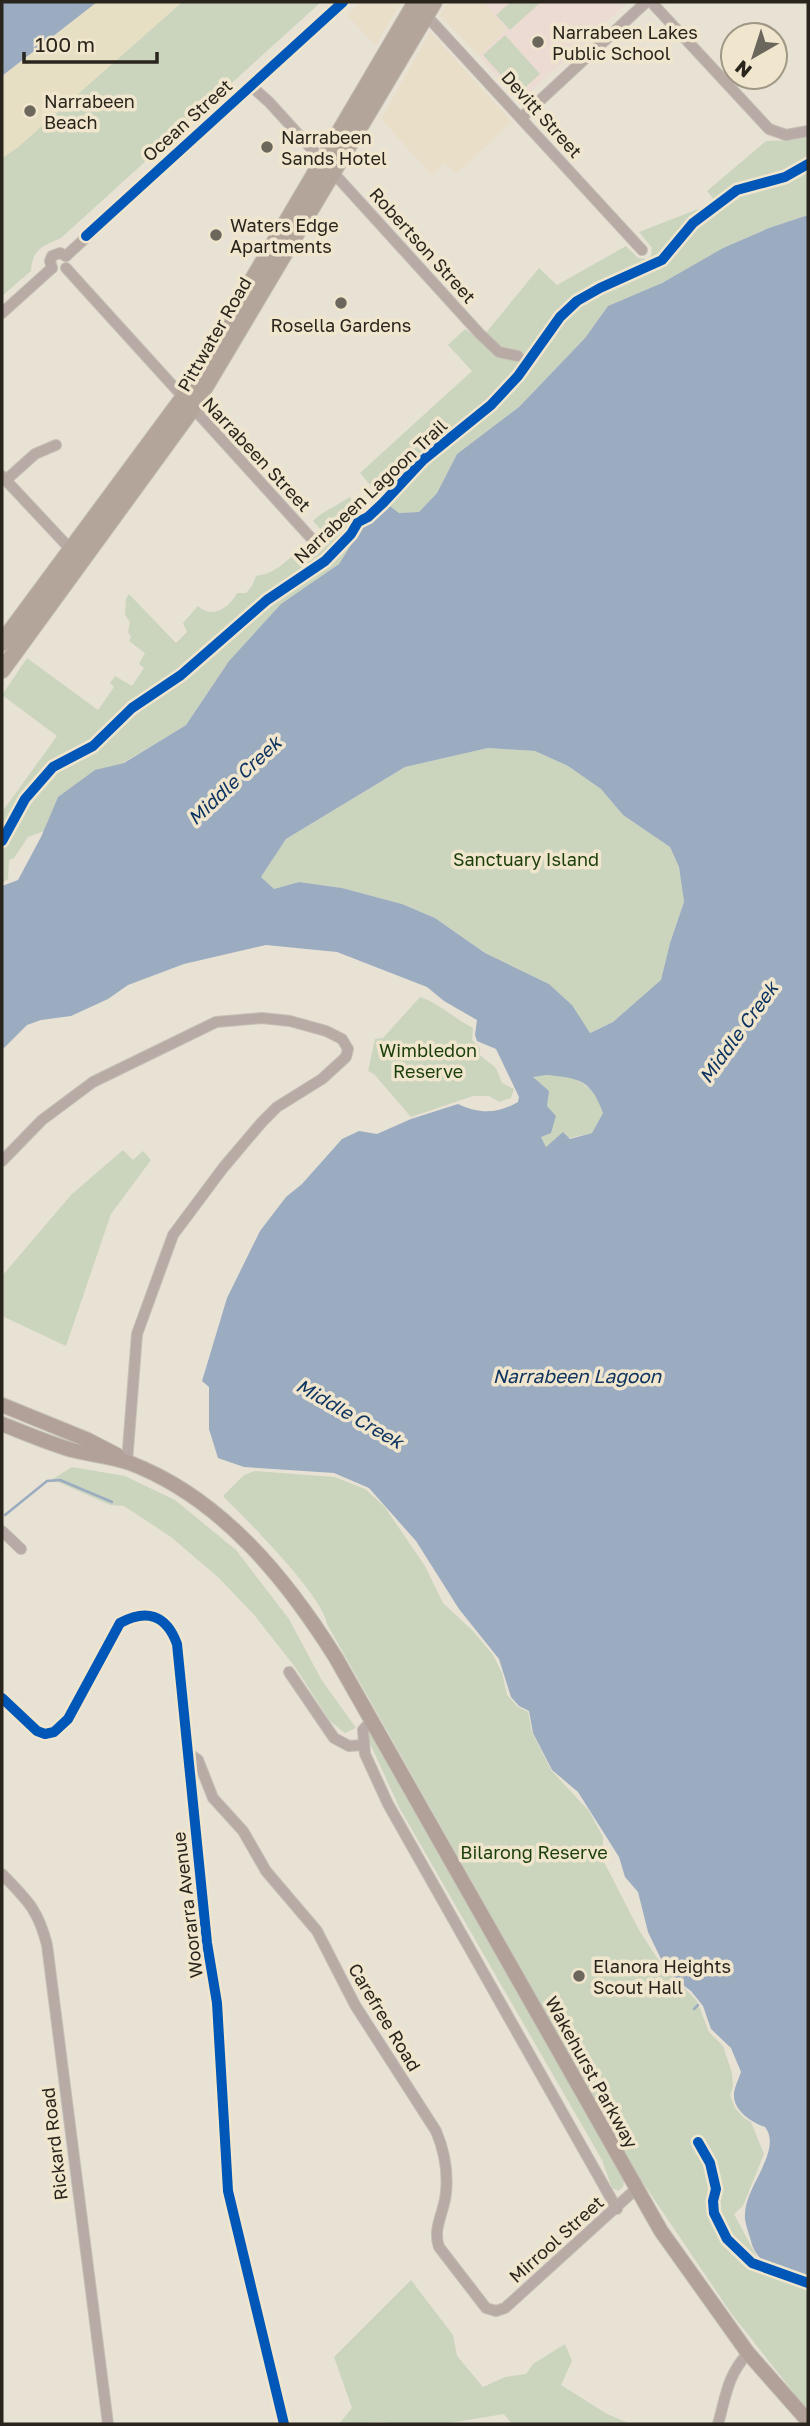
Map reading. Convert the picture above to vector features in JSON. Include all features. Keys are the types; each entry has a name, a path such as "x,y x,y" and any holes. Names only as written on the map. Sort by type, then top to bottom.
{"highway":[{"name":"Pittwater Road","path":"2,670 77,555 188,403 421,5"},
{"name":"Pittwater Road","path":"2,643 77,555"}],"main road":[{"name":"Wakehurst Parkway","path":"2,1405 73,1433 167,1481 204,1506 256,1552 290,1591 317,1628 371,1721 636,2189 702,2292 748,2354 808,2421"},
{"name":"Wakehurst Parkway","path":"2,1424 72,1450 127,1462"},
{"path":"72,1450 73,1433"}],"street":[{"name":"Ocean Street","path":"2,313 52,268 52,256 60,253 65,256 343,2"},
{"path":"521,118 648,3 769,129 786,135 803,133"},
{"name":"Devitt Street","path":"421,5 642,250"},
{"name":"Robertson Street","path":"251,86 269,102 479,333 499,352 518,356"},
{"path":"52,268 59,271 66,268 68,262 65,256"},
{"name":"Narrabeen Street","path":"66,268 311,538"},
{"path":"56,445 35,454 4,478 77,555"},
{"path":"2,1161 42,1120 93,1082 216,1023 262,1017 290,1021 326,1031 342,1039 348,1049 346,1057 322,1079 277,1107 262,1122 223,1168 173,1235 137,1334 127,1462"},
{"path":"2,1531 21,1549"},
{"name":"Woorarra Avenue","path":"2,1698 37,1731 45,1734 54,1732 68,1719 120,1623 132,1616 154,1616 172,1631 177,1644 207,1943 217,2003 228,2192 284,2424"},
{"path":"289,1672 334,1738 349,1746 363,1745"},
{"path":"371,1721 363,1730 363,1745 372,1771 410,1846 617,2209"},
{"name":"Carefree Road","path":"188,1753 198,1760 213,1798 243,1831 266,1871 317,1931 355,2005 436,2132 444,2150 446,2193 435,2237 439,2247 486,2308 496,2311"},
{"name":"Rickard Road","path":"2,1874 33,1907 42,1923 47,1945 108,2424"},
{"name":"Mirrool Street","path":"496,2311 505,2308 636,2189"},
{"path":"718,2424 731,2376 748,2354"}],"shaded area":[{"path":"362,2 401,2 376,45 347,15"},
{"path":"448,2 483,2 507,29 479,56 440,15"},
{"name":"Narrabeen Lakes Public School","path":"483,2 628,2 520,101 479,56 507,29"},
{"path":"430,32 512,122 456,174 445,163 432,175 381,119"}],"green space":[{"path":"182,2 321,2 61,238 40,249 36,253 31,271 2,296 2,158 18,147"},
{"path":"511,2 540,3 510,30 496,15"},
{"path":"505,35 540,74 518,94 483,55"},
{"path":"808,137 808,215 723,248 662,283 608,306 585,338 519,407 457,454 437,493 419,512 399,513 386,503 360,473 472,371 448,345 465,329 480,340 539,268 557,285 626,246 638,258 647,259 651,256 652,248 639,232 716,202 707,191 766,141"},
{"path":"349,497 370,518 339,564 281,605 229,661 186,725 123,763 95,771 58,797 44,831 28,837 14,858 9,860 8,879 2,883 2,812 57,736 2,695 27,658 98,710 114,687 110,683 115,676 132,686 144,668 139,664 145,653 129,641 130,622 125,615 129,594 176,643 187,632 183,623 198,606 209,612 220,610 230,603 237,593 246,593 256,576 273,571 307,547 323,549 329,539 313,521"},
{"name":"Sanctuary Island","path":"488,748 535,751 568,766 601,789 623,815 670,847 679,867 684,902 661,981 613,1022 589,1033 572,1005 549,984 485,953 435,918 402,904 342,888 299,882 274,889 261,877 286,839 405,767"},
{"name":"Wimbledon Reserve","path":"420,997 473,1028 472,1040 480,1048 480,1055 496,1068 502,1083 514,1089 511,1098 499,1102 489,1096 473,1096 411,1117 374,1074 368,1071 375,1039 383,1038"},
{"path":"532,1076 573,1077 595,1092 603,1113 592,1133 556,1141 546,1147 541,1137 547,1106"},
{"path":"123,1150 133,1160 143,1151 151,1160 111,1214 66,1346 2,1316 2,1276 71,1195"},
{"path":"72,1467 125,1476 175,1500 236,1550 289,1619 321,1679 356,1728 345,1733 330,1721 295,1667 255,1616 219,1578 171,1537 124,1506 110,1505 58,1482 48,1482"},
{"name":"Bilarong Reserve","path":"255,1471 335,1477 365,1489 384,1506 425,1566 443,1603 474,1632 493,1655 502,1673 507,1695 518,1707 528,1712 532,1732 551,1770 589,1811 603,1837 603,1860 639,1930 661,1964 697,2001 709,2032 723,2046 732,2073 733,2087 730,2095 735,2108 751,2122 764,2154 743,2206 734,2214 758,2259 777,2271 808,2280 808,2411 731,2313 635,2171 312,1595 282,1558 223,1496 244,1475"},
{"path":"370,1734 624,2181 623,2187 618,2191 612,2188 602,2160 400,1809 367,1737"},
{"path":"411,2280 453,2335 457,2356 483,2387 505,2377 526,2374 533,2364 565,2344 572,2361 561,2385 607,2414 631,2424 512,2424 504,2414 444,2424 339,2424 352,2408 334,2357"}],"sand":[{"name":"Narrabeen Beach","path":"97,2 182,2 18,147 2,158 2,76"}],"water":[{"path":"2,2 97,2 2,76"},
{"name":"Narrabeen Lagoon","path":"808,215 808,2276 773,2267 754,2250 745,2214 751,2192 767,2158 769,2136 765,2127 749,2119 736,2105 734,2093 741,2072 731,2048 711,2029 703,2006 691,1991 675,1979 660,1957 648,1932 638,1892 625,1877 619,1857 578,1792 552,1770 533,1733 529,1711 519,1706 511,1697 499,1659 459,1609 416,1541 369,1488 334,1473 244,1467 218,1458 209,1429 209,1387 202,1381 227,1298 260,1231 286,1197 302,1184 342,1139 359,1131 377,1134 411,1119 458,1104 474,1110 488,1111 503,1109 518,1102 519,1097 496,1049 477,1041 477,1020 444,1001 427,987 337,952 266,945 184,964 128,985 108,999 71,1016 27,1025 2,1050 2,886 18,880 58,797 95,770 124,763 186,725 229,661 281,604 339,564 366,521 386,503 399,513 419,512 437,493 457,454 519,407 585,338 608,306 662,283 723,248","holes":["488,748 535,751 568,766 601,789 623,815 670,847 679,867 684,902 661,980 613,1022 590,1033 572,1005 549,984 485,953 435,918 402,904 342,888 299,882 274,889 261,877 286,839 405,767","546,1075 576,1080 589,1087 603,1113 592,1133 570,1139 563,1132 546,1147 541,1137 551,1133 556,1116 547,1106 549,1091 533,1077"]}],"waterway":[{"path":"5,1515 47,1481 60,1480 112,1502"},
{"path":"694,2009 698,2005"}],"cycle path":[{"path":"86,236 343,2"},
{"name":"Narrabeen Lagoon Trail","path":"2,841 25,799 53,767 93,746 132,708 181,675 267,600 325,561 351,534 358,522 383,503 423,460 491,405 518,376 560,317 577,301 662,260 693,223 737,190 785,177 808,164"},
{"path":"2,1698 37,1731 45,1734 54,1732 68,1719 120,1623 138,1616 154,1617 167,1626 177,1644 207,1943 217,2003 228,2191 284,2424"},
{"path":"698,2142 710,2163 716,2189 714,2213 727,2239 752,2263 808,2283"}],"place":[{"name":"Narrabeen Lakes Public School","path":"538,42"},
{"name":"Narrabeen Beach","path":"30,111"},
{"name":"Narrabeen Sands Hotel","path":"267,147"},
{"name":"Waters Edge Apartments","path":"216,235"},
{"name":"Rosella Gardens","path":"341,303"},
{"name":"Elanora Heights Scout Hall","path":"579,1976"}],"water label":[{"name":"Middle Creek","path":"234,780"},
{"name":"Middle Creek","path":"738,1032"},
{"name":"Middle Creek","path":"350,1413"}]}
